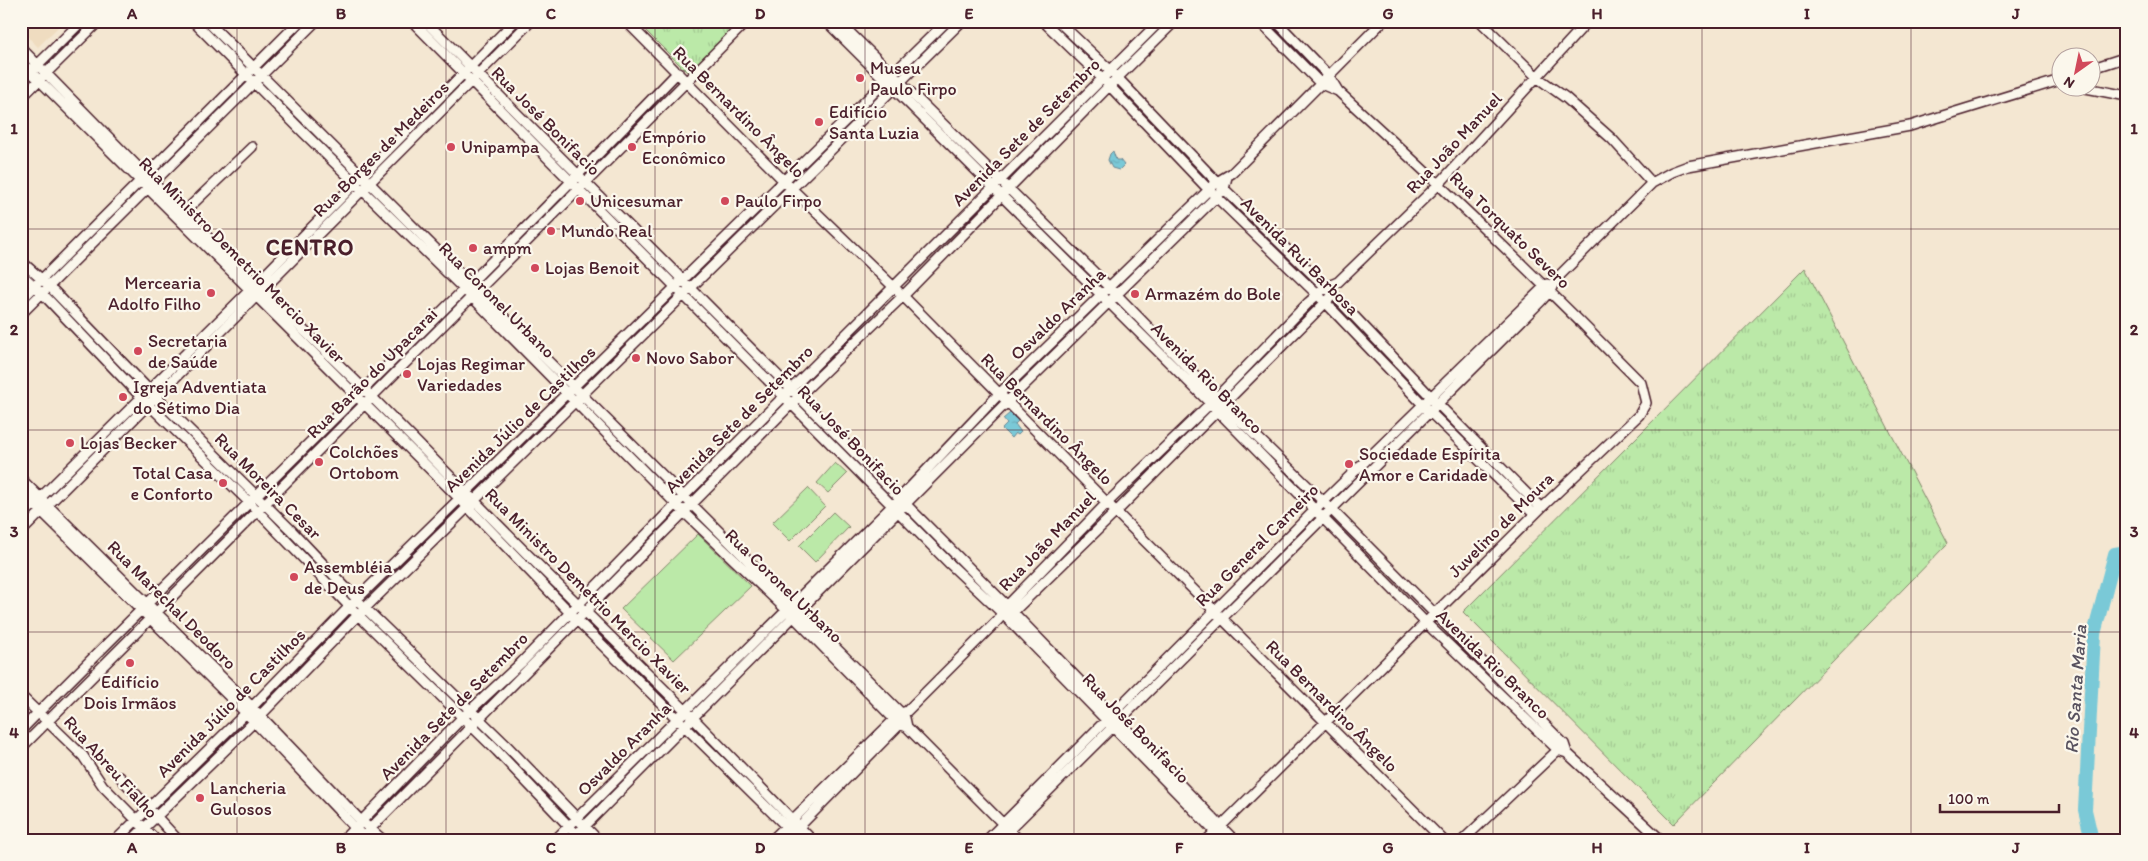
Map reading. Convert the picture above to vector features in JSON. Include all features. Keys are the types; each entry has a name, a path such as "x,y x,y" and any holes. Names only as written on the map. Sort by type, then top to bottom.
{"street":[{"path":"21,81 82,21"},
{"path":"21,98 99,21"},
{"name":"Rua Coronel Urbano","path":"193,21 304,133 367,186 523,342 574,388 579,399 602,429 684,512 789,606"},
{"name":"Rua Coronel Urbano","path":"207,21 312,125 359,179"},
{"path":"21,300 300,21"},
{"path":"21,314 316,21"},
{"name":"Rua Borges de Medeiros","path":"21,517 282,258 515,21"},
{"name":"Rua Borges de Medeiros","path":"21,532 531,21"},
{"name":"Rua Bernardino Ângelo","path":"626,21 784,181 903,296 1443,840"},
{"name":"Rua Barão do Upacarai","path":"21,748 747,21"},
{"name":"Avenida Rio Branco","path":"826,21 838,25 994,188 1004,192 1043,223 1110,288 1167,346 1213,400"},
{"name":"Avenida Júlio de Castilhos","path":"116,840 275,684 357,599 497,464 947,21"},
{"name":"Avenida Júlio de Castilhos","path":"132,840 257,719 362,611 472,505 962,21"},
{"name":"Avenida Rui Barbosa","path":"1044,21 1102,78 1209,190 1326,303 1427,409 1483,464 1537,511"},
{"name":"Avenida Rui Barbosa","path":"1058,21 1118,78 1224,189 1334,295 1490,457 1537,511"},
{"name":"Avenida Sete de Setembro","path":"363,838 370,828 479,720 578,604 1160,21"},
{"name":"Avenida Sete de Setembro","path":"343,840 462,718 578,621 795,400 903,296 1175,21"},
{"name":"Rua Torquato Severo","path":"1259,21 1321,84 1338,91"},
{"name":"Rua Torquato Severo","path":"1276,21 1329,76 1338,91 1439,184 1547,288 1641,384 1646,402"},
{"name":"Osvaldo Aranha","path":"576,838 584,826 797,614 999,394 1217,182 1227,177 1382,21"},
{"path":"1480,21 1538,78 1566,98 1612,139 1652,183"},
{"name":"Rua João Manuel","path":"772,840 902,719 1005,614 1056,554 1213,400 1317,294 1326,287 1338,282 1439,184 1538,78 1588,21"},
{"name":"Rua José Bonifacio","path":"419,22 899,505 950,564 1005,614 1218,829 1234,840"},
{"path":"66,36 76,44"},
{"name":"Rua Ministro Demetrio Mercio Xavier","path":"21,48 42,77 180,216 261,293 357,397 394,427 523,556 587,612 693,718 789,823"},
{"path":"920,49 927,56"},
{"path":"2100,65 2127,57"},
{"name":"Rua Ministro Demetrio Mercio Xavier","path":"21,62 34,68"},
{"name":"Rua Barão do Upacarai","path":"21,730 365,390 575,179 678,72"},
{"name":"Rua General Carneiro","path":"1142,691 1170,671 1253,589 1380,462 1427,409 1652,183 1688,166 1910,126 2050,84"},
{"name":"Avenida Rio Branco","path":"897,87 1000,180 1004,192 1036,230 1159,353 1273,453 1324,502 1434,615 1477,665"},
{"path":"2100,91 2127,96"},
{"path":"218,104 226,112"},
{"path":"1134,112 1142,104"},
{"path":"860,108 868,115"},
{"path":"413,124 420,132"},
{"path":"304,133 312,125"},
{"path":"180,216 252,147"},
{"path":"171,150 179,158"},
{"path":"812,154 819,162"},
{"path":"1224,189 1227,177"},
{"name":"Osvaldo Aranha","path":"555,840 789,606 1007,402 1224,189"},
{"path":"330,208 338,215"},
{"path":"110,210 118,218"},
{"path":"742,222 750,230"},
{"path":"1036,230 1043,223"},
{"path":"1264,242 1271,235"},
{"path":"721,243 728,251"},
{"path":"66,254 74,262"},
{"path":"282,258 289,265"},
{"name":"Rua Moreira Cesar","path":"21,261 38,283 98,337 204,445 253,499 287,533 333,574 357,599 362,611 390,646 471,728 497,751 568,826 576,838"},
{"name":"Rua Moreira Cesar","path":"21,274 38,283"},
{"name":"Rua João Manuel","path":"1005,614 1064,562 1182,447 1334,295 1338,282"},
{"name":"Rua Moreira Cesar","path":"46,290 91,344 142,398 198,452 253,499"},
{"path":"225,315 232,322"},
{"name":"Rua Ministro Demetrio Mercio Xavier","path":"287,320 365,390 394,427"},
{"path":"91,344 98,337"},
{"name":"Rua Coronel Urbano","path":"523,342 567,395 579,399 609,422 693,504 789,606 1019,840"},
{"path":"1159,353 1167,346"},
{"path":"1375,355 1383,347"},
{"path":"1256,357 1264,365"},
{"path":"174,366 181,373"},
{"name":"Juvelino de Moura","path":"1207,840 1537,511 1638,415 1646,402"},
{"name":"Avenida Rio Branco","path":"1221,408 1266,460 1426,623 1477,665 1563,749 1661,840"},
{"name":"Rua General Carneiro","path":"986,840 1006,826 1142,691 1163,663 1192,633 1372,454 1427,409"},
{"path":"602,429 609,422"},
{"path":"1174,438 1182,447"},
{"path":"198,452 204,445"},
{"path":"1266,460 1273,453"},
{"path":"1372,454 1380,462"},
{"path":"1483,464 1490,457"},
{"path":"497,464 505,472"},
{"path":"67,471 74,480"},
{"name":"Rua Marechal Deodoro","path":"21,478 37,501 249,710 358,824 363,838"},
{"name":"Rua Marechal Deodoro","path":"21,491 37,501"},
{"name":"Rua José Bonifacio","path":"899,505 957,556 1005,614"},
{"path":"1296,529 1304,538"},
{"name":"Rua Moreira Cesar","path":"287,533 350,607 362,611 397,639 505,744 598,840"},
{"path":"1272,553 1280,562"},
{"path":"1056,554 1064,562"},
{"name":"Rua Ministro Demetrio Mercio Xavier","path":"523,556 578,621 796,830 812,840"},
{"path":"950,564 957,556"},
{"path":"1369,565 1377,557"},
{"path":"326,581 333,574"},
{"path":"1244,580 1253,589"},
{"path":"1192,633 1198,642"},
{"path":"323,634 330,643"},
{"path":"390,646 397,639"},
{"path":"97,655 105,664"},
{"path":"1163,663 1170,671"},
{"path":"433,690 441,682"},
{"path":"275,684 283,692"},
{"name":"Rua Abreu Fialho","path":"21,696 83,756 103,786 156,840"},
{"path":"497,751 505,744"},
{"path":"1464,840 1563,749"},
{"path":"199,758 207,767"},
{"path":"412,769 421,778"},
{"name":"Rua João Manuel","path":"786,840 844,775"},
{"name":"Rua Abreu Fialho","path":"120,777 178,840"},
{"name":"Rua Marechal Deodoro","path":"358,824 370,828 383,840"},
{"name":"Rua General Carneiro","path":"999,840 1006,826"},
{"name":"Rua José Bonifacio","path":"1218,829 1223,840"},
{"name":"Rua Ministro Demetrio Mercio Xavier","path":"796,830 800,840"}],"shaded area":[{"path":"21,21 64,21 38,47 21,30"}],"green space":[{"path":"636,21 740,21 688,73"},
{"path":"1805,268 1948,543 1674,824 1463,612"},
{"path":"835,463 847,474 828,493 817,483"},
{"path":"808,488 825,506 790,541 772,523"},
{"path":"833,512 849,527 815,562 799,546"},
{"path":"698,534 751,586 674,660 621,609"}],"water":[{"path":"1113,151 1116,160 1120,160 1124,165 1119,170 1112,168 1108,160"},
{"path":"1010,413 1018,421 1015,424 1021,432 1018,435 1015,433 1011,438 1002,429 1007,424 1003,419"}],"waterway":[{"name":"Rio Santa Maria","path":"2092,840 2085,810 2094,634 2115,554 2127,552"}],"place":[{"name":"Museu Paulo Firpo","path":"860,78"},
{"name":"Edifício Santa Luzia","path":"819,122"},
{"name":"Unipampa","path":"451,147"},
{"name":"Empório Econômico","path":"632,147"},
{"name":"Unicesumar","path":"580,201"},
{"name":"Paulo Firpo","path":"725,201"},
{"name":"Mundo Real","path":"551,231"},
{"name":"ampm","path":"473,248"},
{"name":"Lojas Benoit","path":"535,268"},
{"name":"Mercearia Adolfo Filho","path":"211,293"},
{"name":"Armazém do Bole","path":"1135,294"},
{"name":"Secretaria de Saúde","path":"138,351"},
{"name":"Novo Sabor","path":"636,358"},
{"name":"Lojas Regimar Variedades","path":"407,374"},
{"name":"Igreja Adventiata do Sétimo Dia","path":"123,397"},
{"name":"Lojas Becker","path":"70,443"},
{"name":"Colchões Ortobom","path":"319,462"},
{"name":"Sociedade Espírita Amor e Caridade","path":"1349,464"},
{"name":"Total Casa e Conforto","path":"223,483"},
{"name":"Assembléia de Deus","path":"294,577"},
{"name":"Edifício Dois Irmãos","path":"130,663"},
{"name":"Lancheria Gulosos","path":"200,798"}],"district":[{"name":"CENTRO","path":"310,247"}]}
